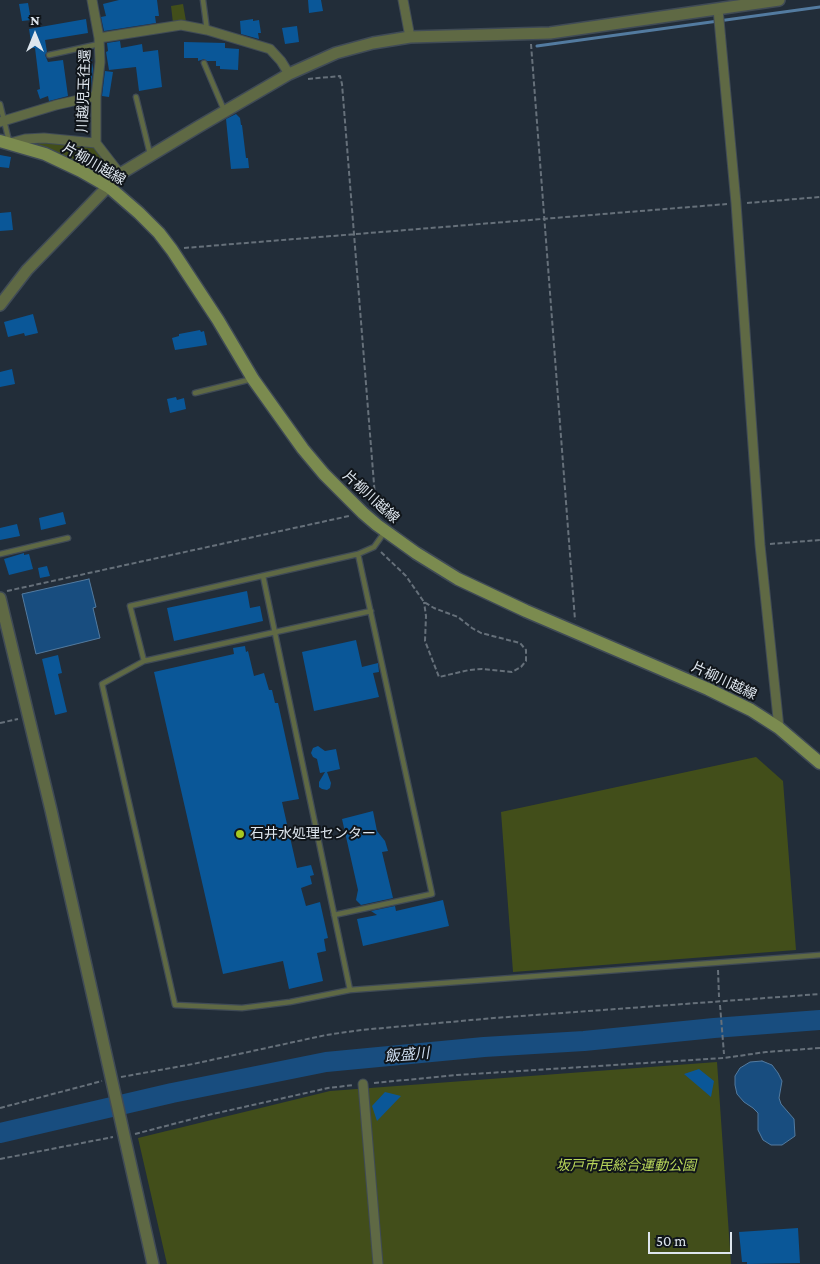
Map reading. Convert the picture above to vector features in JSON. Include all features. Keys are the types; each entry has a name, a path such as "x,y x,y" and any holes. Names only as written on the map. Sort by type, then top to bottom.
{"main road":[{"name":"片柳川越線","path":"5,142 44,154 81,171 109,187 159,233 218,320 253,379 303,449 324,474 363,513 382,528 416,553 458,579 752,710 779,728 820,764"}],"street":[{"name":"川越児玉往還","path":"93,0 100,62 96,96 96,143 120,174"},
{"path":"403,0 410,37"},
{"path":"0,305 27,270 120,174 291,73 336,53 373,43 410,37 550,33 779,0"},
{"path":"718,9 736,204 760,545 779,728"},
{"path":"99,41 181,25 207,30 270,50 291,73"},
{"path":"2,121 56,105 96,96"},
{"path":"5,142 44,138 96,143"},
{"path":"0,598 153,1264"},
{"path":"363,1084 378,1264"}],"lane":[{"path":"203,0 207,30"},
{"path":"49,55 99,41"},
{"path":"204,63 225,111"},
{"path":"136,97 151,155"},
{"path":"0,104 5,142"},
{"path":"195,393 253,379"},
{"path":"144,661 130,606 358,554 374,547 382,528"},
{"path":"0,554 68,538"},
{"path":"334,915 432,894 358,554"},
{"path":"263,576 350,990"},
{"path":"371,611 144,661 102,684 175,1005 242,1008 290,1002 350,990 820,955"}],"path":[{"path":"530,33 576,632"},
{"path":"291,73 296,80 340,76 382,528"},
{"path":"172,250 192,246 820,197"},
{"path":"0,593 363,513"},
{"path":"760,545 820,540"},
{"path":"374,547 406,576 424,602 444,613 458,617 481,633 520,643 526,650 526,661 521,667 512,672 482,669 439,677 426,641 424,602"},
{"path":"0,723 28,717"},
{"path":"717,963 719,997"},
{"path":"0,1108 112,1081 138,1072 193,1064 326,1035 361,1030 820,994"},
{"path":"720,1005 724,1054"},
{"path":"0,1159 124,1134 328,1088 457,1075 724,1058 820,1048"}],"green space":[{"path":"183,4 186,21 173,23 171,6"},
{"path":"39,142 95,147 106,163 106,168 101,174 38,145"},
{"path":"756,757 783,781 796,950 513,972 501,812"},
{"name":"坂戸市民総合運動公園","path":"717,1062 731,1264 167,1264 138,1138 330,1091"}],"water":[{"path":"89,579 96,607 93,608 100,638 36,654 22,594"},
{"path":"762,1061 772,1065 778,1073 782,1081 779,1098 781,1104 794,1119 795,1136 782,1145 771,1145 763,1140 758,1130 758,1113 737,1094 735,1076 740,1068 750,1062"}],"building":[{"path":"119,0 157,0 159,16 155,16 156,23 104,31 101,17 106,16 103,4"},
{"path":"308,0 321,0 323,11 309,13"},
{"path":"28,3 31,20 22,21 19,4"},
{"path":"86,19 88,33 45,40 47,52 45,55 48,62 63,60 68,96 49,101 48,96 40,99 37,90 40,89 35,48 32,48 29,29"},
{"path":"253,19 253,21 259,20 261,33 258,33 259,39 241,34 240,21"},
{"path":"297,26 299,42 285,44 282,28"},
{"path":"120,41 121,48 142,44 143,52 158,50 162,87 139,91 136,67 109,70 106,52 108,51 107,43"},
{"path":"184,42 225,43 225,48 239,49 238,70 220,69 220,66 216,66 216,61 204,59 198,61 198,58 184,58"},
{"path":"90,51 93,69 91,87 83,89 79,53"},
{"path":"105,71 113,72 109,97 102,96"},
{"path":"236,114 240,118 242,125 249,168 231,169 226,119"},
{"path":"0,155 11,157 9,168 0,167"},
{"path":"11,212 13,230 0,231 0,213"},
{"path":"33,314 38,333 25,336 24,333 8,337 4,322"},
{"path":"200,330 201,332 204,331 207,345 175,350 172,338 179,336 179,334"},
{"path":"12,369 15,384 0,387 0,372"},
{"path":"176,397 177,400 184,398 186,409 170,413 167,399"},
{"path":"63,512 66,524 41,530 39,518"},
{"path":"17,524 20,536 0,540 0,528"},
{"path":"24,553 24,555 29,554 33,569 9,575 4,559"},
{"path":"47,566 50,576 40,578 38,568"},
{"path":"247,591 250,608 260,606 263,621 174,641 167,608"},
{"path":"356,640 362,667 378,663 379,672 373,673 379,697 314,711 302,652"},
{"name":"石井水処理センター","path":"245,646 254,676 264,673 269,690 272,690 275,703 278,703 299,799 282,802 297,868 311,865 314,875 310,876 312,884 301,888 306,906 320,902 328,938 324,939 326,951 317,953 323,981 289,989 283,961 223,974 154,672 234,654 233,648"},
{"path":"58,655 62,673 58,674 67,712 55,715 42,659"},
{"path":"318,746 325,751 336,749 340,769 327,772 331,783 330,788 327,790 319,787 319,782 325,772 320,773 317,759 311,753 313,748"},
{"path":"373,811 377,831 385,841 388,851 382,852 393,898 361,905 356,900 358,890 342,819"},
{"path":"443,900 449,926 363,946 357,919 377,915 371,911 395,906 396,911"},
{"path":"699,1069 714,1081 711,1097 684,1074"},
{"path":"385,1092 401,1096 377,1121 372,1106"},
{"path":"798,1228 800,1263 747,1264 747,1262 742,1262 739,1232"}],"waterway":[{"path":"537,46 820,7"},
{"name":"飯盛川","path":"0,1133 172,1093 326,1062 484,1047 584,1041 820,1020"}],"place":[{"name":"石井水処理センター","path":"240,834"}]}
